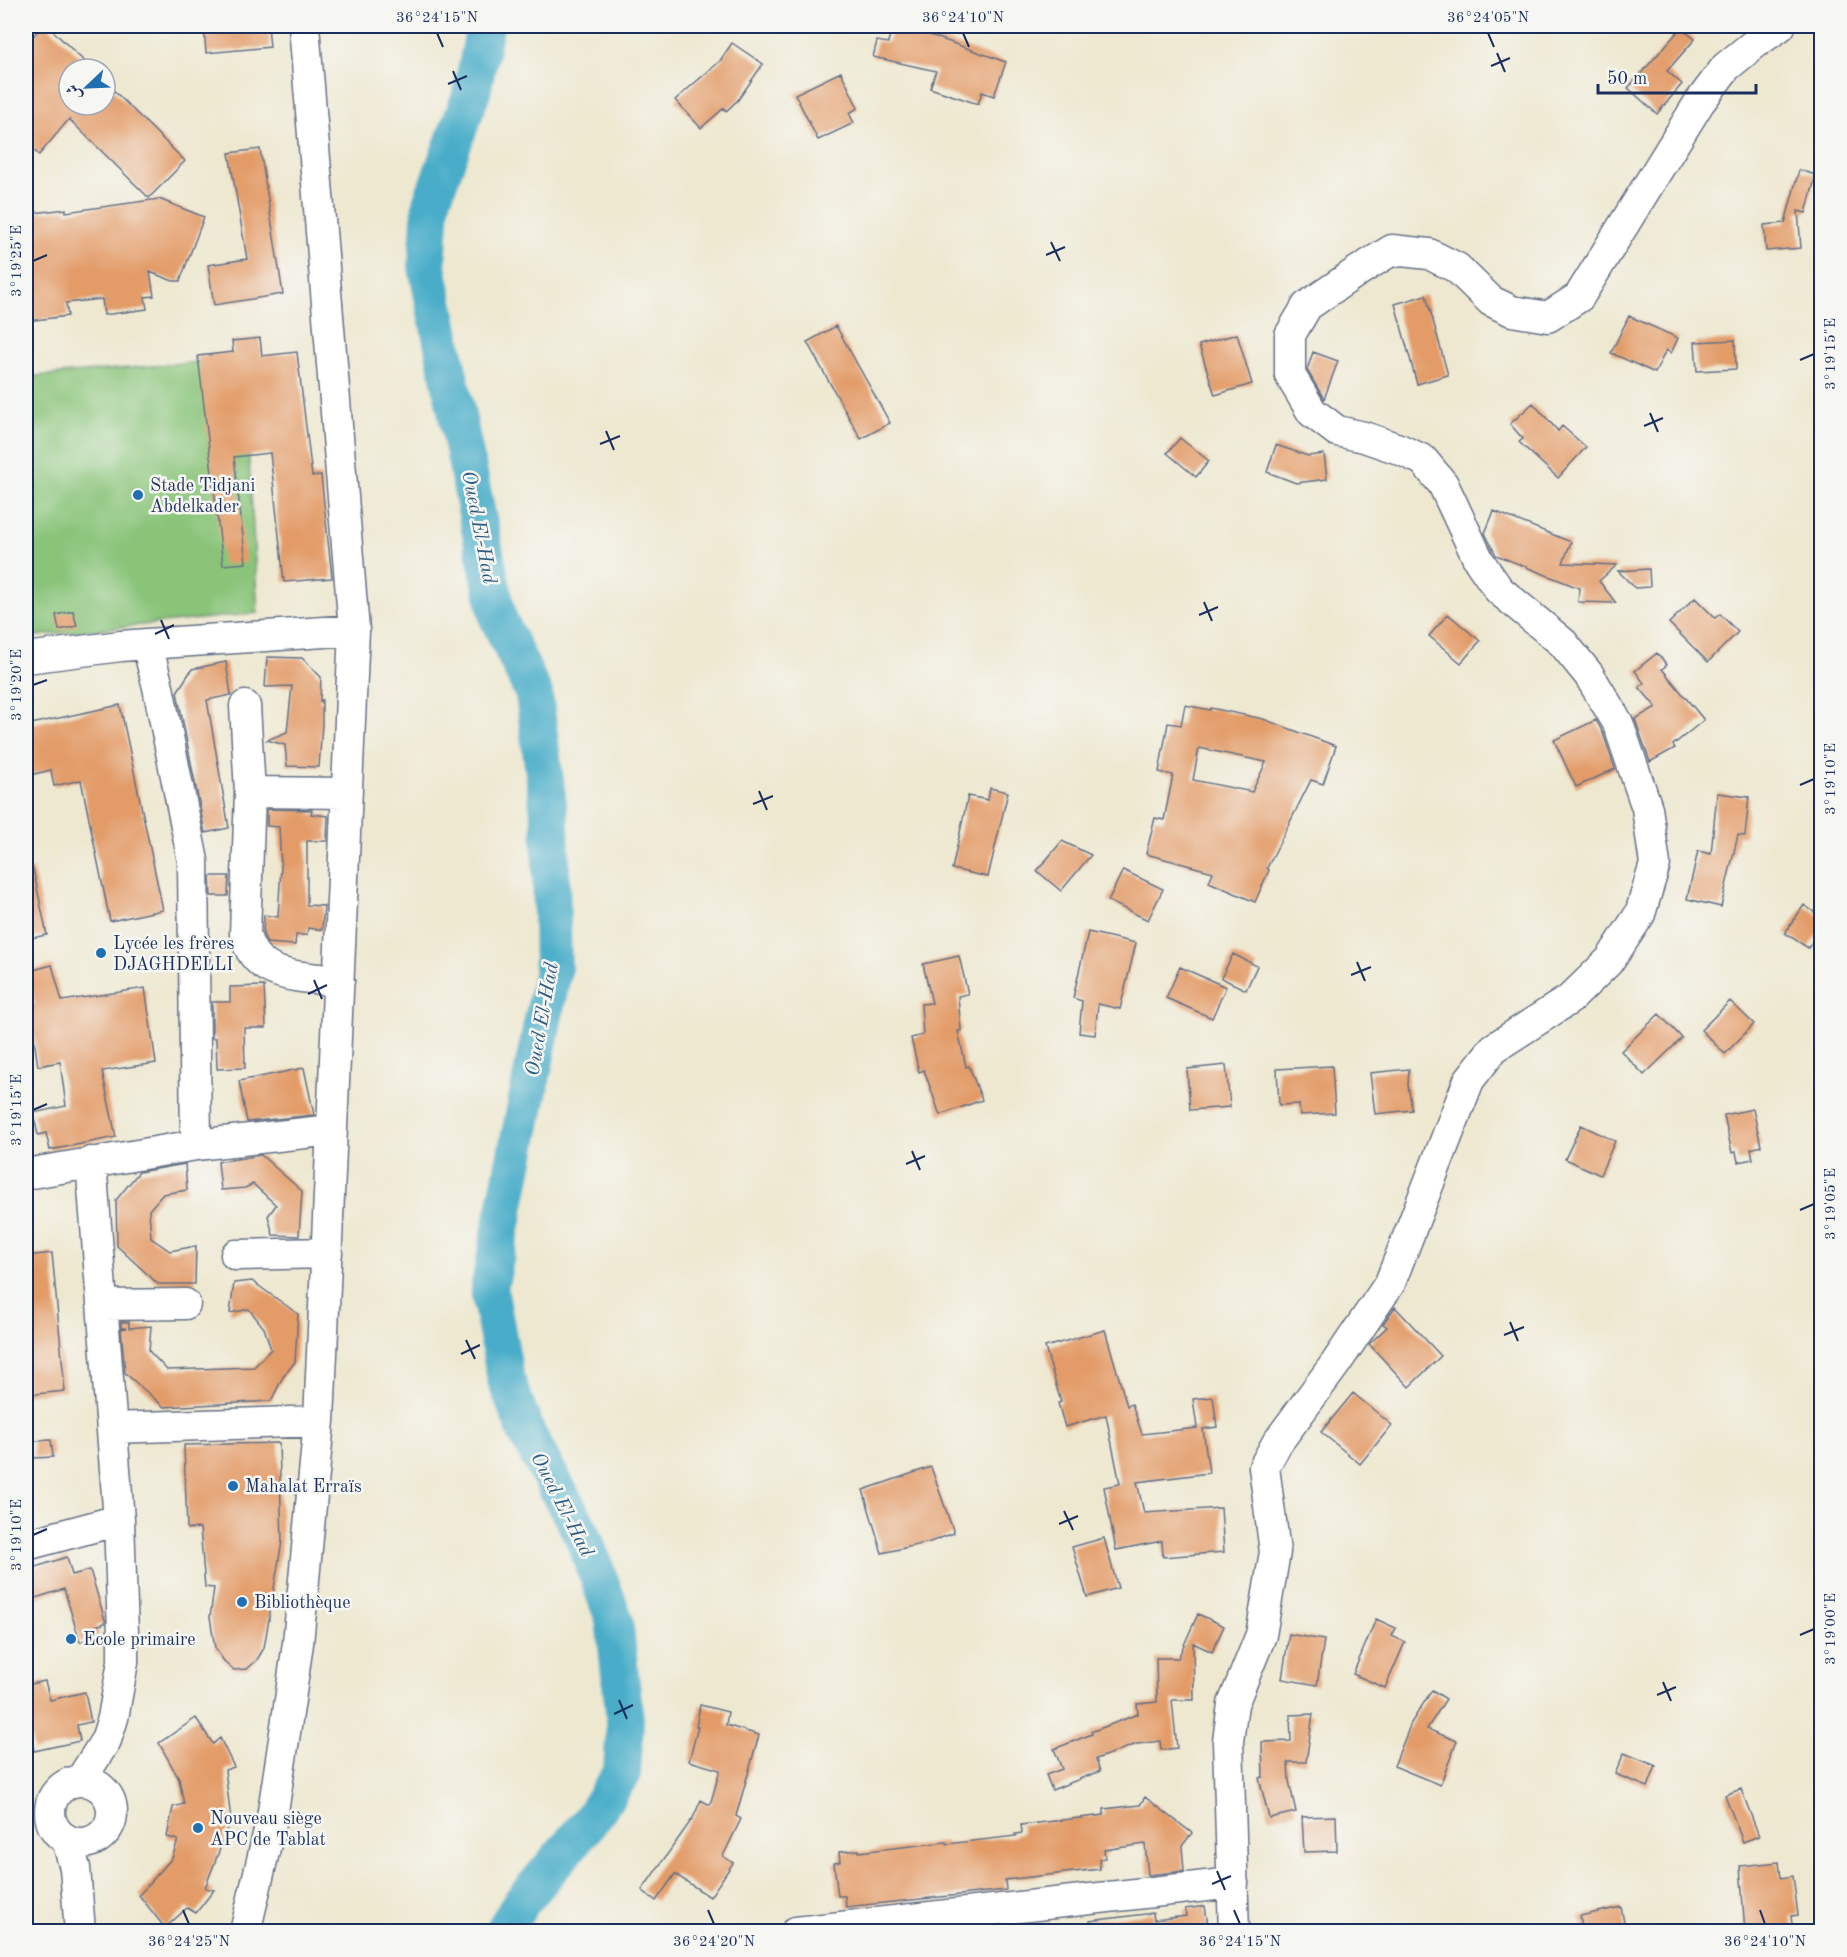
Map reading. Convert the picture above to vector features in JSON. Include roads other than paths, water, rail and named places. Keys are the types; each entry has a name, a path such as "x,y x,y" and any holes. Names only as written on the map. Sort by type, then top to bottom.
{"street":[{"path":"245,1932 272,1818 290,1700 298,1643 319,1421 354,630 304,26"},
{"path":"1234,1932 1228,1741 1233,1704 1261,1635 1275,1552 1264,1467 1277,1443 1336,1364 1390,1283 1469,1080 1494,1048 1570,999 1610,960 1640,914 1655,864 1647,808 1618,723 1589,675 1563,643 1499,590 1479,561 1443,484 1423,460 1390,446 1337,431 1312,412 1290,375 1290,335 1307,306 1392,250 1429,254 1457,268 1491,302 1512,311 1548,317 1579,297 1699,103 1726,67 1780,26"},
{"path":"26,658 120,646 354,630"},
{"path":"147,644 158,687 193,861 196,1145"},
{"path":"245,706 250,792 245,934 247,945 260,964 270,969 339,981"},
{"path":"250,792 347,794"},
{"path":"26,1170 196,1145 332,1130"},
{"path":"91,1162 119,1520 123,1662 117,1699 106,1740 106,1794"},
{"path":"236,1255 327,1253"},
{"path":"102,1305 186,1304"},
{"path":"112,1428 319,1421"},
{"path":"26,1545 119,1520"},
{"path":"80,1781 106,1740"},
{"path":"90,1782 106,1794 112,1813 105,1831 98,1838 78,1841 58,1833 50,1815 51,1805 61,1788 70,1783 90,1782"},
{"path":"78,1841 73,1859 80,1932"},
{"path":"796,1932 1233,1883"}],"waterway":[{"name":"Oued El-Had","path":"485,26 472,92 431,203 427,267 498,618 534,694 550,821 553,970 489,1289 506,1380 527,1434 582,1534 614,1619 625,1721 622,1773 590,1821 521,1903 503,1932"}],"place":[{"name":"Stade Tidjani Abdelkader","path":"138,495"},
{"name":"Lycée les frères DJAGHDELLI","path":"101,953"},
{"name":"Mahalat Erraïs","path":"233,1486"},
{"name":"Bibliothèque","path":"242,1602"},
{"name":"Ecole primaire","path":"71,1639"},
{"name":"Nouveau siège APC de Tablat","path":"198,1828"}]}
